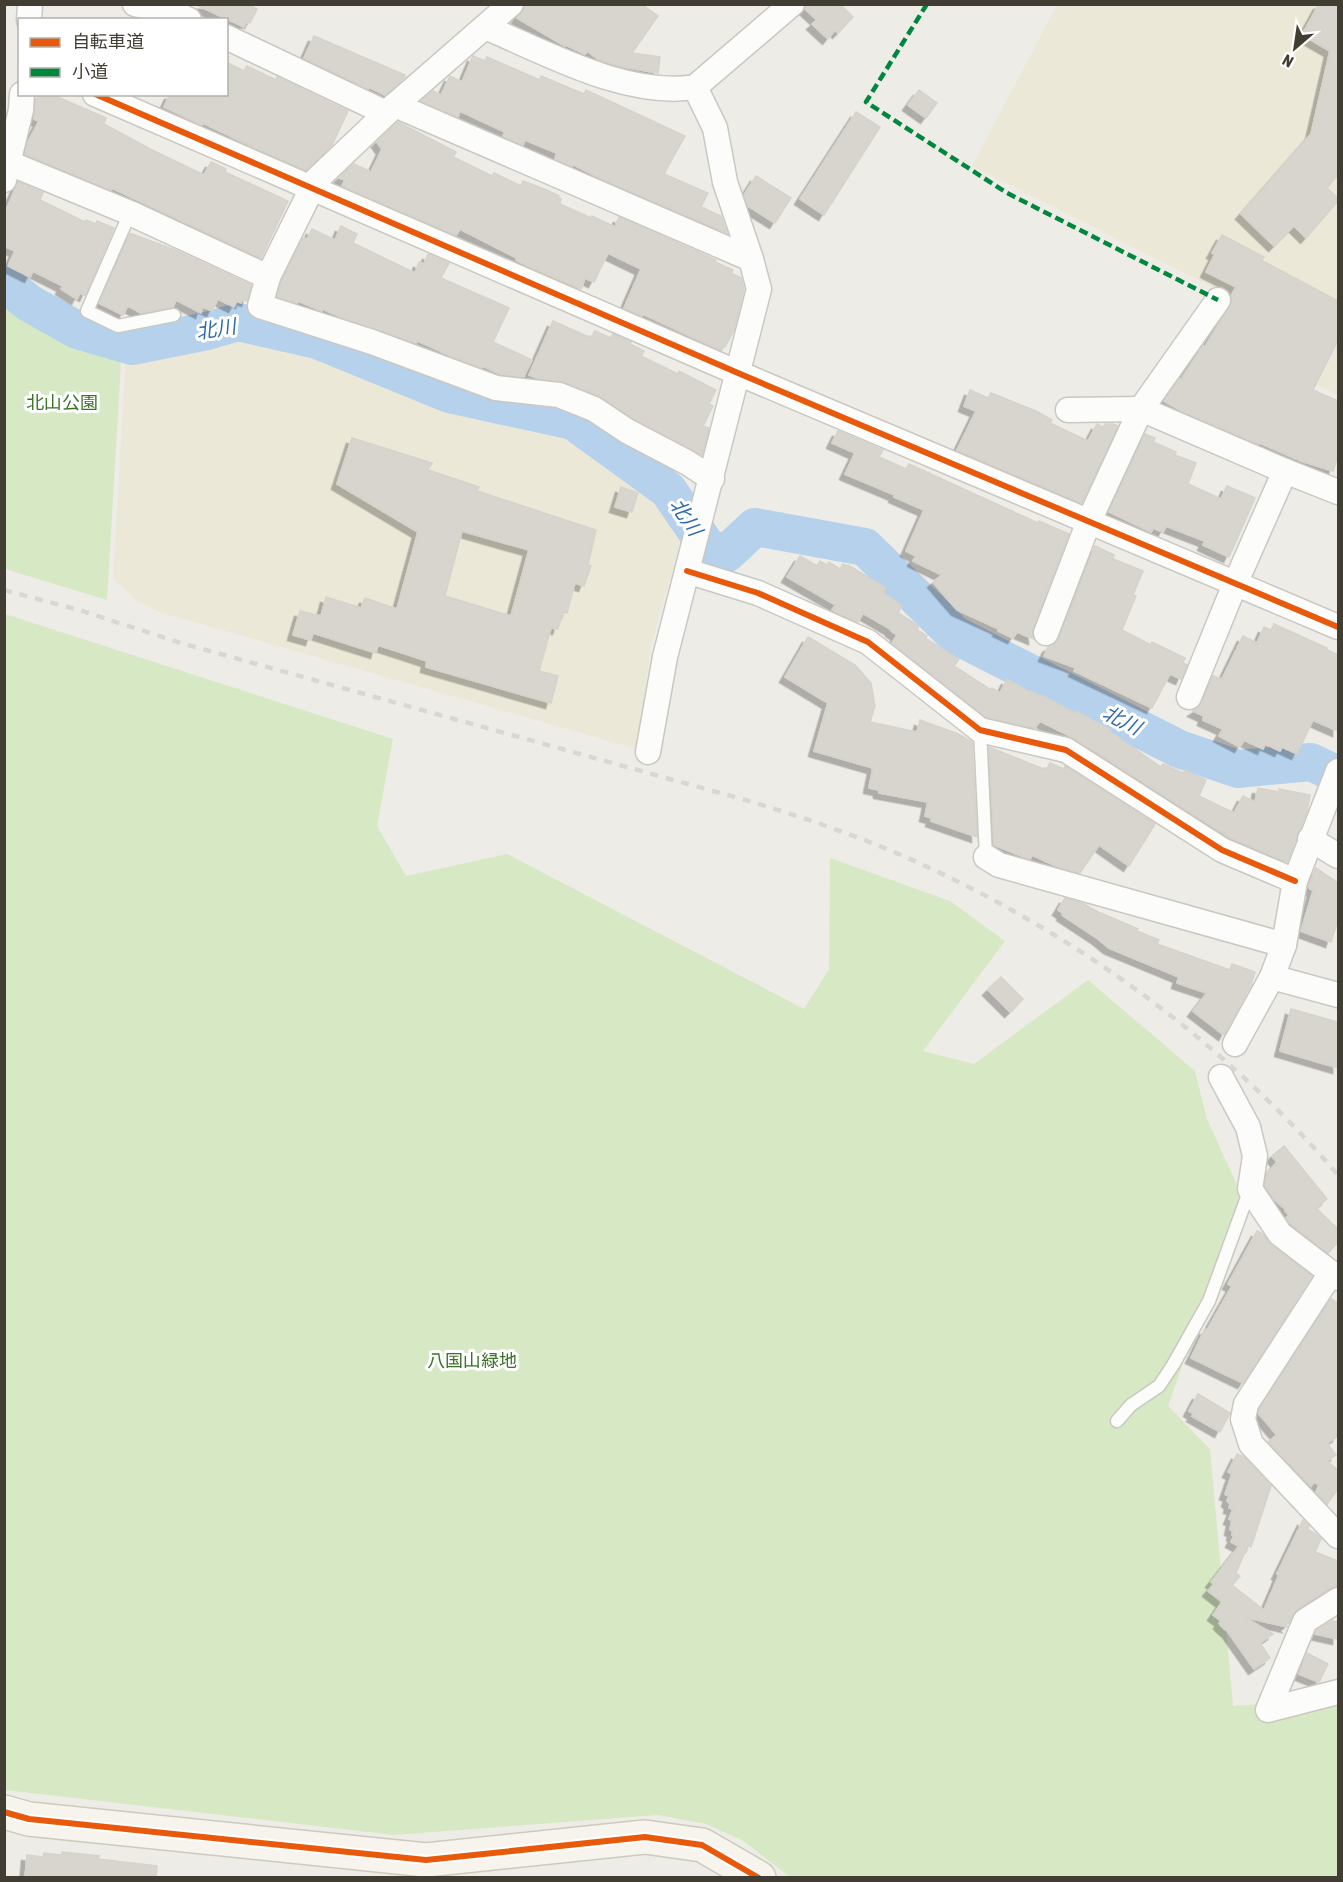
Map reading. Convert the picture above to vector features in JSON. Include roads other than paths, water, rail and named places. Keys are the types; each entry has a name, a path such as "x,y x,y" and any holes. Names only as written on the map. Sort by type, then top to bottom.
{"street":[{"path":"135,4 185,18"},
{"path":"511,4 391,109 316,180 310,188 268,277 260,306 372,342 496,388 559,396 594,409 627,431 688,464 709,488"},
{"path":"485,27 600,76 638,84 682,89 695,87 792,4"},
{"path":"228,38 391,109 751,259"},
{"path":"648,752 665,657 759,289 725,182 715,128 695,87"},
{"path":"22,96 21,110 7,171 130,213 268,277"},
{"path":"100,96 738,373 1338,627"},
{"path":"1046,633 1089,521 1141,410 1218,300"},
{"path":"1068,410 1141,410 1338,492"},
{"path":"1189,697 1235,584 1285,471"},
{"path":"690,560 868,642 980,730 1066,750 1222,850 1295,881"},
{"path":"1235,1044 1272,977 1284,945 1295,881 1335,778"},
{"path":"1310,839 1338,856"},
{"path":"986,857 999,865 1284,945"},
{"path":"1272,977 1338,995"},
{"path":"1221,1077 1248,1127 1255,1156 1250,1189 1280,1233 1335,1275 1246,1404 1243,1419 1251,1444 1338,1536"},
{"path":"1338,1600 1305,1621 1268,1710 1338,1692"},
{"path":"4,1812 41,1820 426,1860 645,1837 702,1845 759,1878"}],"lane":[{"path":"130,213 87,310 118,326 174,315"},
{"path":"980,730 986,857"},
{"path":"1117,1421 1131,1405 1159,1386 1173,1365 1209,1301 1250,1189"}],"waterway":[{"name":"北川","path":"4,283 29,303 77,330 132,346 207,331 238,322 317,340 449,394 573,421 668,490 708,548 727,553 755,527 865,547 955,635 1179,749 1238,769 1311,762 1338,775"}],"railway":[{"path":"4,590 79,610 181,643 749,801 894,852 1018,913 1077,949 1134,988 1190,1031 1242,1076 1292,1124 1338,1175"}],"park label":[{"name":"北山公園","path":"62,403"},
{"name":"八国山緑地","path":"472,1361"}]}
